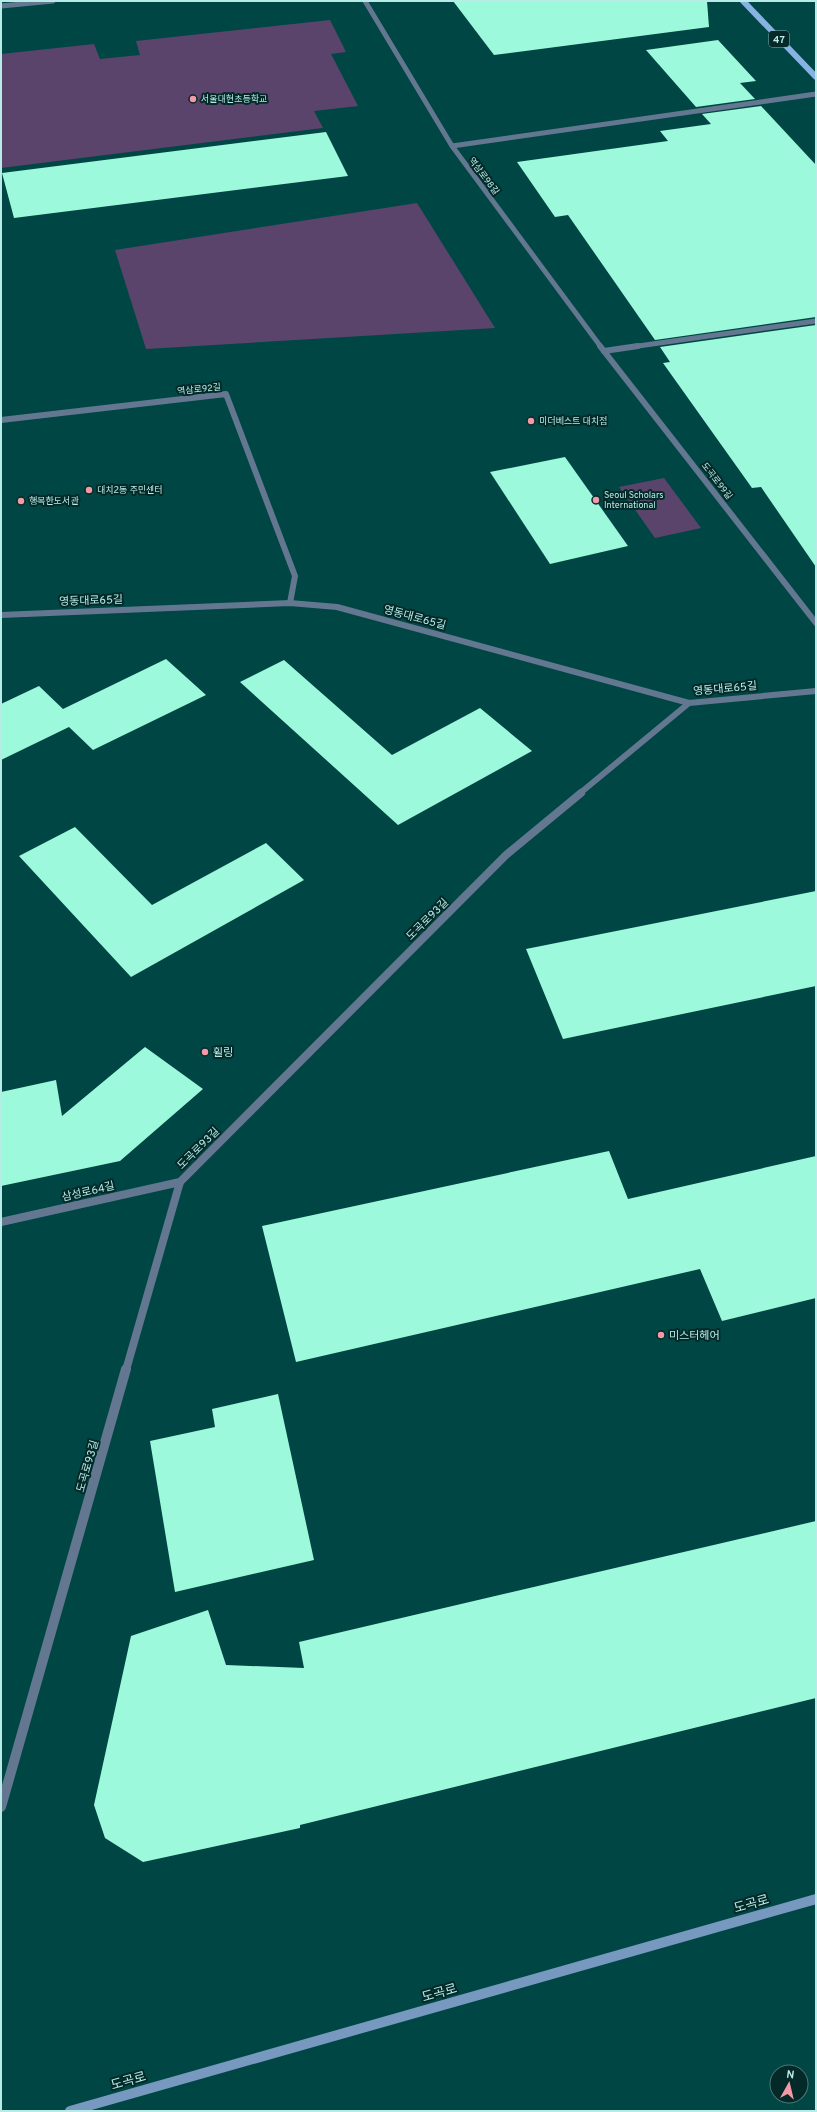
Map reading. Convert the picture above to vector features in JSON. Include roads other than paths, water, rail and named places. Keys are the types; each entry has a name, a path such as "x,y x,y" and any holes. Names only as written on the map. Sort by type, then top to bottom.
{"main road":[{"name":"47","path":"743,1 816,77"},
{"name":"도곡로","path":"70,2111 816,1899"}],"street":[{"path":"1,6 52,1"},
{"name":"역삼로98길","path":"365,1 452,146 604,351"},
{"path":"452,146 816,94"},
{"path":"604,351 816,321"},
{"name":"도곡로99길","path":"604,351 816,623"},
{"name":"역삼로92길","path":"1,420 226,394 295,576 290,603"},
{"name":"영동대로65길","path":"1,615 290,603 337,607 689,703 816,691"},
{"name":"도곡로93길","path":"1,1806 180,1182 506,855 689,703"},
{"name":"삼성로64길","path":"1,1222 180,1182"}],"place":[{"name":"서울대현초등학교","path":"193,99"},
{"name":"미더베스트 대치점","path":"531,421"},
{"name":"대치2동 주민센터","path":"89,490"},
{"name":"Seoul Scholars International","path":"596,500"},
{"name":"행복한도서관","path":"21,501"},
{"name":"휠링","path":"205,1052"},
{"name":"미스터헤어","path":"661,1335"}]}
